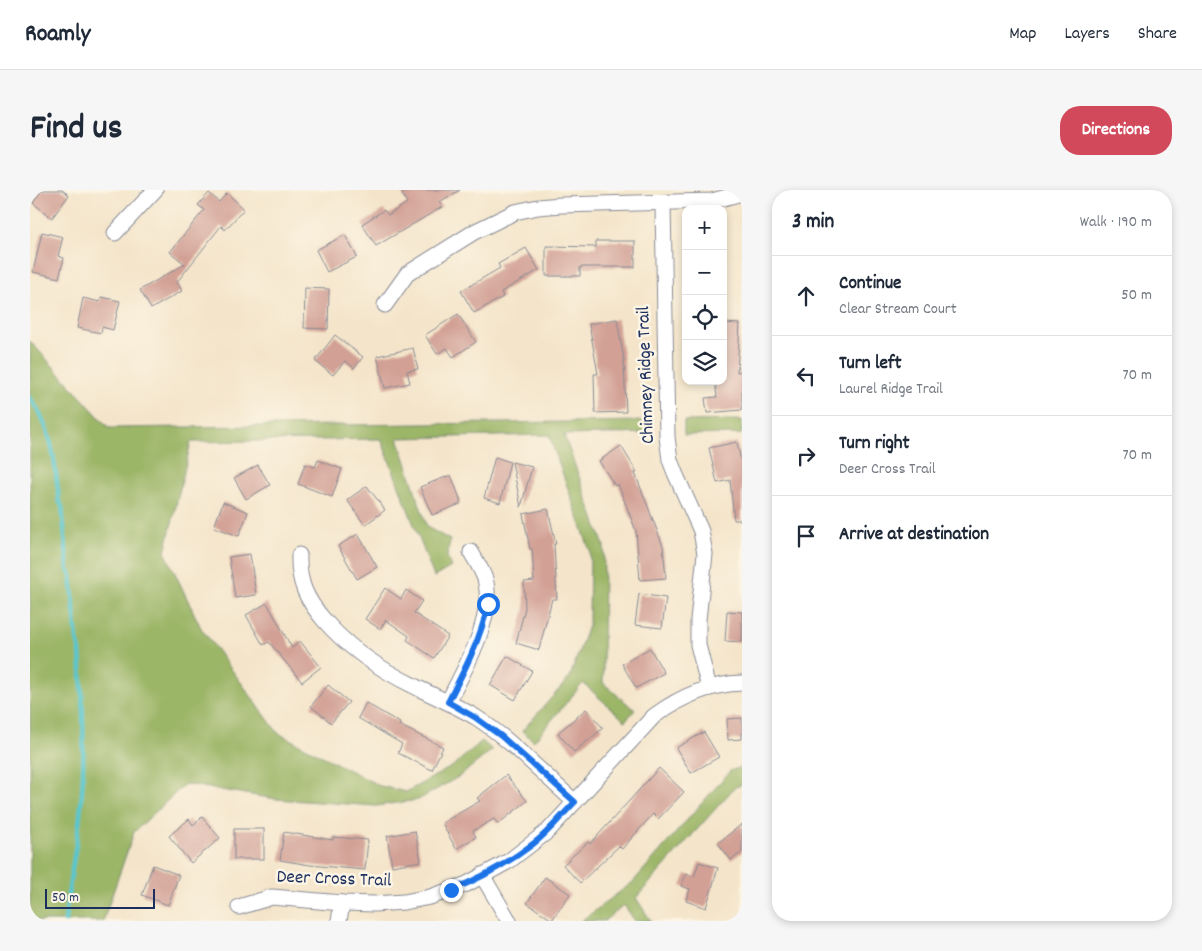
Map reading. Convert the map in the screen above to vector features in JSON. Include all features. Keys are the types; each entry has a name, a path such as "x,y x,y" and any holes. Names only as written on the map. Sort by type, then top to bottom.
{"street":[{"path":"115,233 155,190"},
{"path":"385,305 407,274 474,232 515,212 561,205 712,201 742,193"},
{"name":"Chimney Ridge Trail","path":"663,203 667,437 670,460 701,531 705,554 698,620 698,645 709,688"},
{"path":"448,702 468,663 481,630 488,604 485,578 471,552"},
{"path":"300,555 299,569 301,582 308,598 330,628 373,663 476,718 501,736 575,802"},
{"name":"Deer Cross Trail","path":"239,907 272,897 342,903 374,904 404,902 451,890 509,861 534,843 575,802 654,716 672,703 709,688 742,683"},
{"path":"482,875 509,921"},
{"path":"340,921 342,903"}],"green space":[{"path":"30,341 109,428 650,421 650,433 564,435 604,546 603,683 635,710 625,721 583,683 534,741 522,731 570,677 589,623 590,551 549,435 398,438 427,527 450,540 447,556 451,567 434,577 381,439 191,442 165,552 201,628 278,733 380,786 406,792 453,766 482,741 492,750 460,776 418,800 376,806 276,799 185,784 134,832 103,921 30,921"},
{"path":"742,420 742,434 684,435 684,421"},
{"path":"742,767 742,785 735,787 636,898 651,921 635,921 624,905 604,921 581,921 633,882 730,771"}],"building":[{"path":"42,190 62,190 69,195 52,218 33,203"},
{"path":"408,190 460,190 439,202 442,207 376,246 362,224 384,210 388,215 407,203 402,194"},
{"path":"209,193 219,202 227,193 244,209 225,230 221,226 177,282 182,291 151,309 140,290 185,264 170,252 204,210 198,205"},
{"path":"42,232 63,237 58,256 64,258 59,278 33,272"},
{"path":"345,235 357,257 327,272 316,250"},
{"path":"596,241 635,241 635,267 580,267 580,276 546,276 546,246 596,247"},
{"path":"526,248 539,270 501,292 503,297 474,313 461,291 500,268 498,264"},
{"path":"305,288 329,289 328,329 304,328"},
{"path":"101,297 120,301 113,330 102,327 101,333 77,328 83,298 100,302"},
{"path":"458,314 476,342 453,357 447,348 437,354 425,335"},
{"path":"617,319 624,360 626,412 595,413 594,374 598,374 589,324"},
{"path":"727,323 740,324 737,372 742,371 742,410 707,413 705,398 717,397 716,385 727,385"},
{"path":"335,335 363,357 354,368 345,361 333,375 315,361"},
{"path":"413,348 418,369 407,371 410,383 385,388 377,356"},
{"path":"737,442 742,467 742,520 734,520 730,480 717,483 709,448"},
{"path":"621,446 637,472 635,473 663,546 666,578 640,580 636,531 618,484 615,486 599,461"},
{"path":"495,457 510,462 500,503 484,498"},
{"path":"318,460 342,469 332,497 298,484 305,464 315,467"},
{"path":"512,462 532,467 521,507"},
{"path":"258,465 270,485 246,499 234,478"},
{"path":"451,475 460,504 432,515 420,487"},
{"path":"367,486 385,510 365,525 347,500"},
{"path":"223,502 248,512 239,536 214,527"},
{"path":"548,509 556,544 554,544 557,599 552,599 539,650 516,643 525,608 524,582 534,581 532,549 530,549 523,514"},
{"path":"358,534 377,567 357,579 338,546"},
{"path":"250,554 256,595 235,598 229,557"},
{"path":"385,588 401,599 406,590 422,601 414,613 448,636 434,658 407,640 409,636 386,620 380,629 365,619"},
{"path":"639,594 666,598 662,628 635,625"},
{"path":"267,603 292,648 300,641 321,667 302,682 269,642 263,645 246,615"},
{"path":"727,611 742,612 742,642 725,641"},
{"path":"650,648 664,673 636,688 622,664"},
{"path":"507,656 532,671 515,700 490,685"},
{"path":"328,685 349,702 331,723 311,706"},
{"path":"366,703 400,723 399,725 443,747 432,770 398,753 402,744 358,718"},
{"path":"586,709 603,728 574,752 558,733"},
{"path":"742,718 742,739 728,740 727,719"},
{"path":"704,732 719,757 691,773 676,748"},
{"path":"659,768 684,792 658,819 653,814 622,849 619,846 580,883 563,865 588,842 590,844"},
{"path":"506,775 527,801 498,824 494,819 473,831 476,837 456,849 442,823 480,801 477,798"},
{"path":"202,817 220,838 191,863 169,836 189,819 193,825"},
{"path":"742,824 742,852 731,860 718,843"},
{"path":"234,829 264,829 264,859 234,859"},
{"path":"415,831 421,861 392,866 387,836"},
{"path":"284,832 333,840 333,837 368,840 365,870 280,860"},
{"path":"699,862 718,868 706,908 686,901 690,889 681,886 686,874 694,877"},
{"path":"153,865 179,875 168,905 142,895"},
{"path":"545,877 570,894 552,920 527,903"}],"waterway":[{"path":"30,398 44,422 52,447 59,501 62,506 68,570 71,575 77,640 80,651 83,733 82,794 65,921"}],"route":[{"path":"451,890 467,884 509,861 548,831 575,802 501,736 476,718 448,702 468,663 484,622 488,604"}]}
